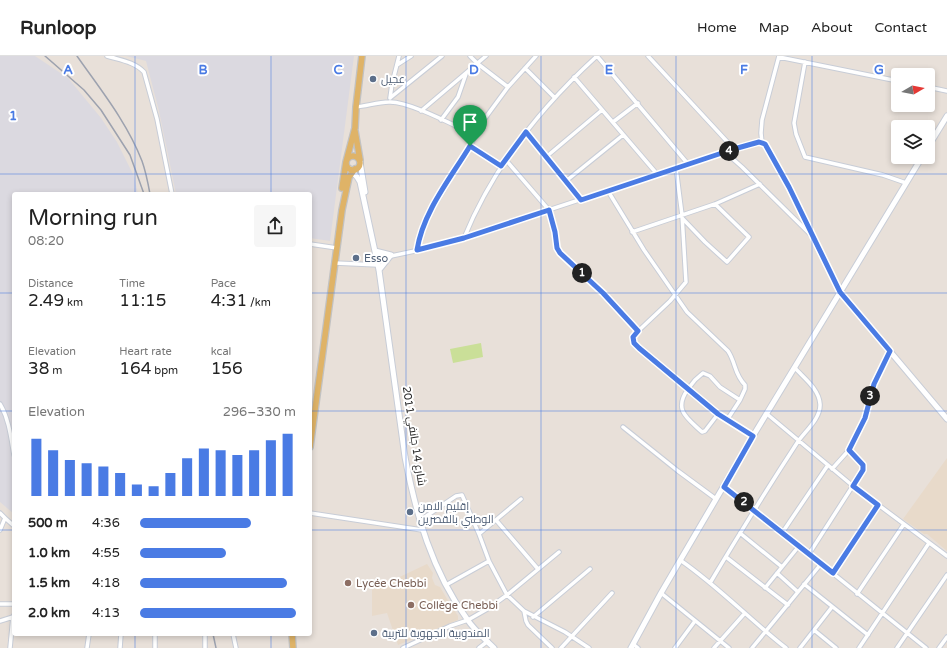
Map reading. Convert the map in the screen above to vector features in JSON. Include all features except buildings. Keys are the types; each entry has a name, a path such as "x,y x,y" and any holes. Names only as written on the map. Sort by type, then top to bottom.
{"main road":[{"path":"342,210 341,200 346,162 355,128 362,56"},
{"name":"شارع 14 جانفي 2011","path":"355,128 360,162"},
{"path":"312,432 342,210 349,177 353,170 359,166 360,162 356,156 352,155 348,157 346,166 353,170"},
{"path":"292,636 293,648"}],"street":[{"path":"107,56 139,66 144,72 157,119 172,192"},
{"path":"390,100 399,56"},
{"path":"397,64 410,56"},
{"path":"356,107 390,100 442,56"},
{"path":"470,56 508,87"},
{"path":"420,111 486,56"},
{"path":"417,250 428,216 491,108 536,56"},
{"path":"464,238 480,202 505,160 526,132 555,98 574,77 597,56 688,164"},
{"path":"648,56 734,149"},
{"path":"762,143 762,120 779,56 891,80"},
{"path":"805,62 794,123 804,157 883,175 906,184"},
{"path":"525,68 555,98"},
{"path":"441,120 458,97 466,73"},
{"path":"574,77 657,174"},
{"path":"935,88 947,91"},
{"path":"390,100 420,111 475,135"},
{"path":"613,122 638,103"},
{"path":"546,157 602,110"},
{"path":"935,136 947,116"},
{"path":"526,132 581,200"},
{"path":"566,182 623,135"},
{"path":"377,259 464,238 759,142 765,144 789,187 840,292 947,419"},
{"path":"470,146 501,166"},
{"path":"725,152 760,184 814,238"},
{"path":"505,160 549,210 555,232 557,248 560,253 598,289 638,331"},
{"name":"شارع 14 جانفي 2011","path":"360,162 366,207"},
{"path":"638,648 632,646 680,560 753,436 918,164"},
{"path":"676,168 682,217 686,282 676,294 638,331 633,337 634,343 718,414 753,436"},
{"name":"شارع 14 جانفي 2011","path":"353,170 360,182 377,259 405,457 419,521 434,560 446,585 468,620 494,648"},
{"path":"632,232 682,217 760,184"},
{"path":"608,191 632,232 687,312 728,351 732,357 739,378 745,385 745,389 727,420"},
{"path":"682,217 705,242 727,262 749,236 715,204"},
{"path":"312,244 337,248"},
{"path":"375,251 391,255"},
{"path":"335,264 378,267 391,255"},
{"path":"832,469 849,450 865,418 874,384 890,351"},
{"path":"710,583 798,441 819,413 820,404 817,392 795,368"},
{"path":"718,414 705,431 702,432 682,412 681,407 683,395 695,380 703,374 710,376 720,387 740,400"},
{"path":"0,404 4,410 8,423 12,444"},
{"path":"767,414 853,486 947,556"},
{"path":"623,427 716,499"},
{"path":"809,554 863,470 863,465 849,450"},
{"path":"782,533 828,466"},
{"path":"724,487 926,648"},
{"path":"419,521 461,494 480,534 489,561 507,595 524,611 533,617 571,636 589,648"},
{"path":"480,534 521,500"},
{"path":"833,573 878,505"},
{"path":"0,513 12,524"},
{"path":"312,513 422,530"},
{"path":"0,530 5,518"},
{"path":"496,520 538,569"},
{"path":"857,594 904,524"},
{"path":"740,533 782,567"},
{"path":"859,648 929,543"},
{"path":"765,588 799,546"},
{"path":"403,648 450,626 468,620 489,608 559,552"},
{"path":"726,557 788,605"},
{"path":"680,560 710,583 786,648"},
{"path":"446,585 489,561"},
{"path":"752,648 821,564"},
{"path":"533,617 590,569"},
{"path":"777,573 798,592"},
{"path":"897,648 947,575"},
{"path":"804,584 868,635"},
{"path":"561,648 612,593"},
{"path":"661,594 729,648"},
{"path":"0,604 12,604"},
{"path":"800,648 832,607"},
{"path":"524,611 528,625 552,648"},
{"path":"714,648 745,613"},
{"path":"0,621 12,616"},
{"path":"675,648 695,621"},
{"path":"10,648 12,627"},
{"path":"814,630 836,648"},
{"path":"87,648 89,636"},
{"path":"120,648 121,636"},
{"path":"155,636 155,648"},
{"path":"204,636 205,648"},
{"path":"233,636 236,648"},
{"path":"939,648 947,637"},
{"path":"479,648 488,641"},
{"path":"413,643 416,648"}],"shaded area":[{"path":"0,56 35,56 68,78 101,118 117,142 134,176 138,192 12,192 12,512 0,502"},
{"path":"126,56 354,56 330,241 312,238 312,192 176,192 159,111 146,61"},
{"path":"947,458 947,551 927,534 924,534 903,519"},
{"name":"Collège Chebbi","path":"427,564 433,573 432,578 435,585 440,587 450,604 450,608 453,608 458,616 458,620 398,645 387,613 372,616 372,590"}],"green space":[{"path":"481,343 483,357 453,363 450,349"}],"railway":[{"path":"45,56 84,90 101,110 130,155 143,192"},
{"path":"77,56 121,119 129,133 142,161 150,192"},
{"path":"213,636 216,648"}],"place":[{"name":"عجيل","path":"373,79"},
{"name":"Esso","path":"356,258"},
{"name":"إقليم الامن الوطني بالقصرين","path":"410,512"},
{"name":"Lycée Chebbi","path":"348,583"},
{"name":"Collège Chebbi","path":"411,605"},
{"name":"المندوبية الجهوية للتربية","path":"374,633"}],"route":[{"path":"526,132 581,200 734,149 759,142 765,144 789,187 840,292 890,351 870,394 865,418 849,450 863,465 863,470 853,486 878,505 833,573 724,487 753,436 718,414 634,343 632,340 633,337 638,331 603,293 560,253 557,248 555,232 549,210 464,238 430,248 417,250 428,216 470,146 501,166 526,132"}]}
